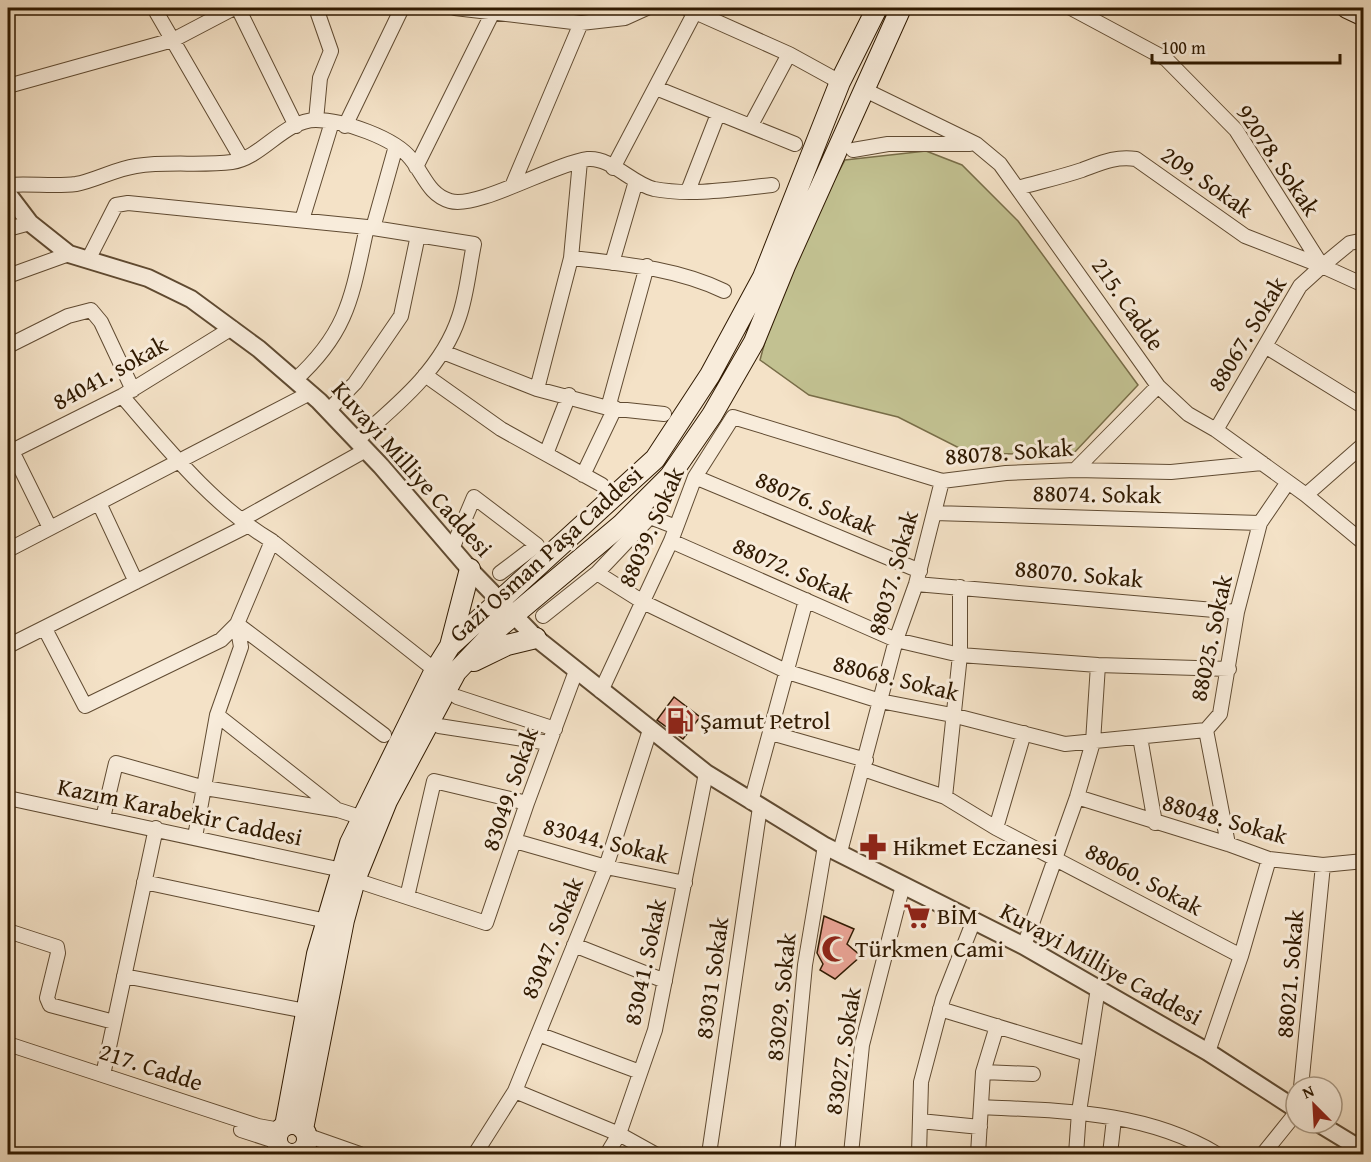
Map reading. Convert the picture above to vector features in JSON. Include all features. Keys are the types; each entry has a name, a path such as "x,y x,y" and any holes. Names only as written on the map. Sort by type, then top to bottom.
{"main road":[{"name":"Gazi Osman Paşa Caddesi","path":"292,1143 306,1011 327,921 387,801 456,672 496,630 507,608 655,459 704,385 763,277 840,82 877,8"},
{"name":"Gazi Osman Paşa Caddesi","path":"292,1143 328,992 349,875 350,843 435,670 450,646 507,608 638,508 670,476 712,415 754,342 901,8"},
{"path":"1347,8 1364,16"},
{"path":"450,646 470,569"},
{"path":"456,672 487,653 536,638"}],"street":[{"path":"154,8 241,158"},
{"path":"8,86 173,40 236,8 296,126"},
{"path":"316,8 331,51 320,78 316,120"},
{"path":"302,220 339,124 402,8"},
{"path":"455,8 580,23 625,18 647,8"},
{"name":"92078. Sokak","path":"1071,8 1166,59 1236,130 1322,266"},
{"path":"613,168 656,88 691,10 789,54 840,82"},
{"path":"416,167 493,12"},
{"path":"513,184 580,23"},
{"path":"752,125 789,54"},
{"path":"656,88 795,144"},
{"name":"215. Cadde","path":"865,90 976,144 1000,164 1158,386 1188,414 1216,430 1306,495 1364,543"},
{"path":"687,191 718,114"},
{"path":"8,185 76,184 109,171 135,166 234,162 296,126 316,120 372,134 396,146 410,158 431,190 453,202 476,200 513,184 591,159 652,188 687,191 772,185"},
{"path":"853,150 888,144 976,144"},
{"path":"295,380 321,357 339,330 352,295 396,146"},
{"name":"209. Sokak","path":"1018,188 1121,157 1136,159 1245,236 1364,285"},
{"path":"537,389 572,258 580,161"},
{"path":"612,263 636,182"},
{"name":"Kuvayi Milliye Caddesi","path":"8,194 30,223 69,254 148,278 191,299 232,328 295,380 361,445 470,569 536,638 706,773 825,846 1024,946 1098,988 1208,1052 1284,1103"},
{"path":"8,646 136,582 244,523 361,445 426,375 443,352 459,316 474,244 370,228 128,203 116,205 88,260"},
{"path":"8,229 30,223"},
{"path":"328,411 355,383 401,316 418,235"},
{"path":"1322,266 1350,243 1364,240"},
{"path":"8,276 69,254"},
{"path":"572,258 647,266 705,282 724,291"},
{"path":"583,475 611,408 647,266"},
{"name":"88067. Sokak","path":"1216,430 1300,285 1322,266"},
{"path":"8,346 68,316 91,310 101,322 128,393 179,461 244,523 272,541 435,670"},
{"name":"84041. sokak","path":"10,452 128,393 232,328"},
{"path":"1265,346 1364,407"},
{"path":"443,352 537,389 611,408 664,414"},
{"path":"426,375 501,429 603,485"},
{"path":"1075,470 1158,386"},
{"path":"8,550 310,393"},
{"path":"546,454 569,396"},
{"name":"88078. Sokak","path":"733,417 942,481 1006,473 1075,470 1172,472 1262,463"},
{"name":"88039. Sokak","path":"600,691 674,534 695,477 733,417"},
{"path":"1306,495 1364,444"},
{"path":"10,452 50,528"},
{"name":"88076. Sokak","path":"695,477 918,577"},
{"name":"88037. Sokak","path":"840,852 896,640 918,577 942,481"},
{"name":"88025. Sokak","path":"1228,844 1206,730 1220,714 1237,612 1260,523 1288,482"},
{"path":"452,549 474,497 537,545 500,573"},
{"path":"99,503 136,582"},
{"name":"88074. Sokak","path":"934,513 1260,523"},
{"name":"88072. Sokak","path":"597,573 650,517 674,534 806,600 896,640"},
{"path":"45,629 85,706 221,640 237,624 272,541"},
{"path":"543,616 597,573"},
{"name":"88068. Sokak","path":"597,573 643,602 788,672 880,700 952,715 1065,744 1206,730"},
{"name":"88070. Sokak","path":"918,577 960,587 1237,612"},
{"path":"945,797 960,656 960,587"},
{"name":"83031 Sokak","path":"709,1155 755,805 771,733 806,600"},
{"path":"195,837 217,714 241,647 237,624"},
{"path":"237,624 384,735"},
{"path":"896,640 960,656 1098,665 1229,669"},
{"path":"1024,946 1077,797 1093,742 1098,665"},
{"name":"83049. Sokak","path":"486,923 576,671"},
{"path":"457,697 555,729"},
{"path":"217,714 338,810"},
{"path":"439,726 549,743"},
{"name":"83047. Sokak","path":"475,1155 515,1091 606,867 650,730"},
{"name":"88060. Sokak","path":"771,733 864,765 945,797 996,828 1241,956"},
{"path":"996,828 1024,733"},
{"path":"1140,737 1155,823"},
{"path":"103,818 116,763 205,788 338,810 363,818"},
{"name":"83041. Sokak","path":"607,1155 618,1134 655,1030 706,773"},
{"path":"407,897 434,781 527,803"},
{"name":"88048. Sokak","path":"1077,797 1269,859 1323,865 1364,861"},
{"name":"Kazım Karabekir Caddesi","path":"8,798 156,828 349,875 486,923"},
{"path":"103,1075 156,828"},
{"name":"83044. Sokak","path":"516,841 606,867 685,883"},
{"name":"83029. Sokak","path":"788,1155 805,965 825,846"},
{"path":"1208,1052 1241,956 1269,859"},
{"name":"88021. Sokak","path":"1302,1075 1323,865"},
{"path":"144,882 327,921"},
{"name":"83027. Sokak","path":"851,1155 862,1045 903,885"},
{"path":"919,1155 921,1082 940,1009 974,920"},
{"path":"8,931 52,943 57,947 58,953 47,998 50,1005 114,1022"},
{"path":"574,945 665,981"},
{"path":"124,976 306,1011"},
{"path":"1076,1155 1079,1112 1098,988"},
{"path":"940,1009 1088,1054"},
{"path":"978,1155 983,1072 997,1026"},
{"path":"538,1035 640,1072"},
{"name":"217. Cadde","path":"8,1044 258,1126 292,1143"},
{"name":"217. Cadde","path":"8,1054 292,1143 360,1155"},
{"path":"983,1072 1033,1074"},
{"path":"515,1091 618,1134 655,1155"},
{"path":"981,1107 1079,1112 1153,1125 1184,1135 1217,1155"},
{"path":"1110,1155 1114,1119"},
{"path":"920,1121 980,1127"},
{"path":"1263,1155 1284,1127"},
{"path":"1338,1135 1364,1151"}],"shaded area":[{"path":"926,151 962,165 1018,221 1138,385 1072,455 969,453 898,417 809,395 760,360 775,305 822,203 845,160"}],"building":[{"path":"674,697 700,717 683,739 657,720"},
{"name":"Türkmen Cami","path":"824,916 854,929 847,944 861,956 835,979 820,970 823,964 817,953"}],"place":[{"name":"Şamut Petrol","path":"680,721"},
{"name":"Hikmet Eczanesi","path":"873,847"},
{"name":"BİM","path":"917,916"},
{"name":"Türkmen Cami","path":"835,949"}]}
